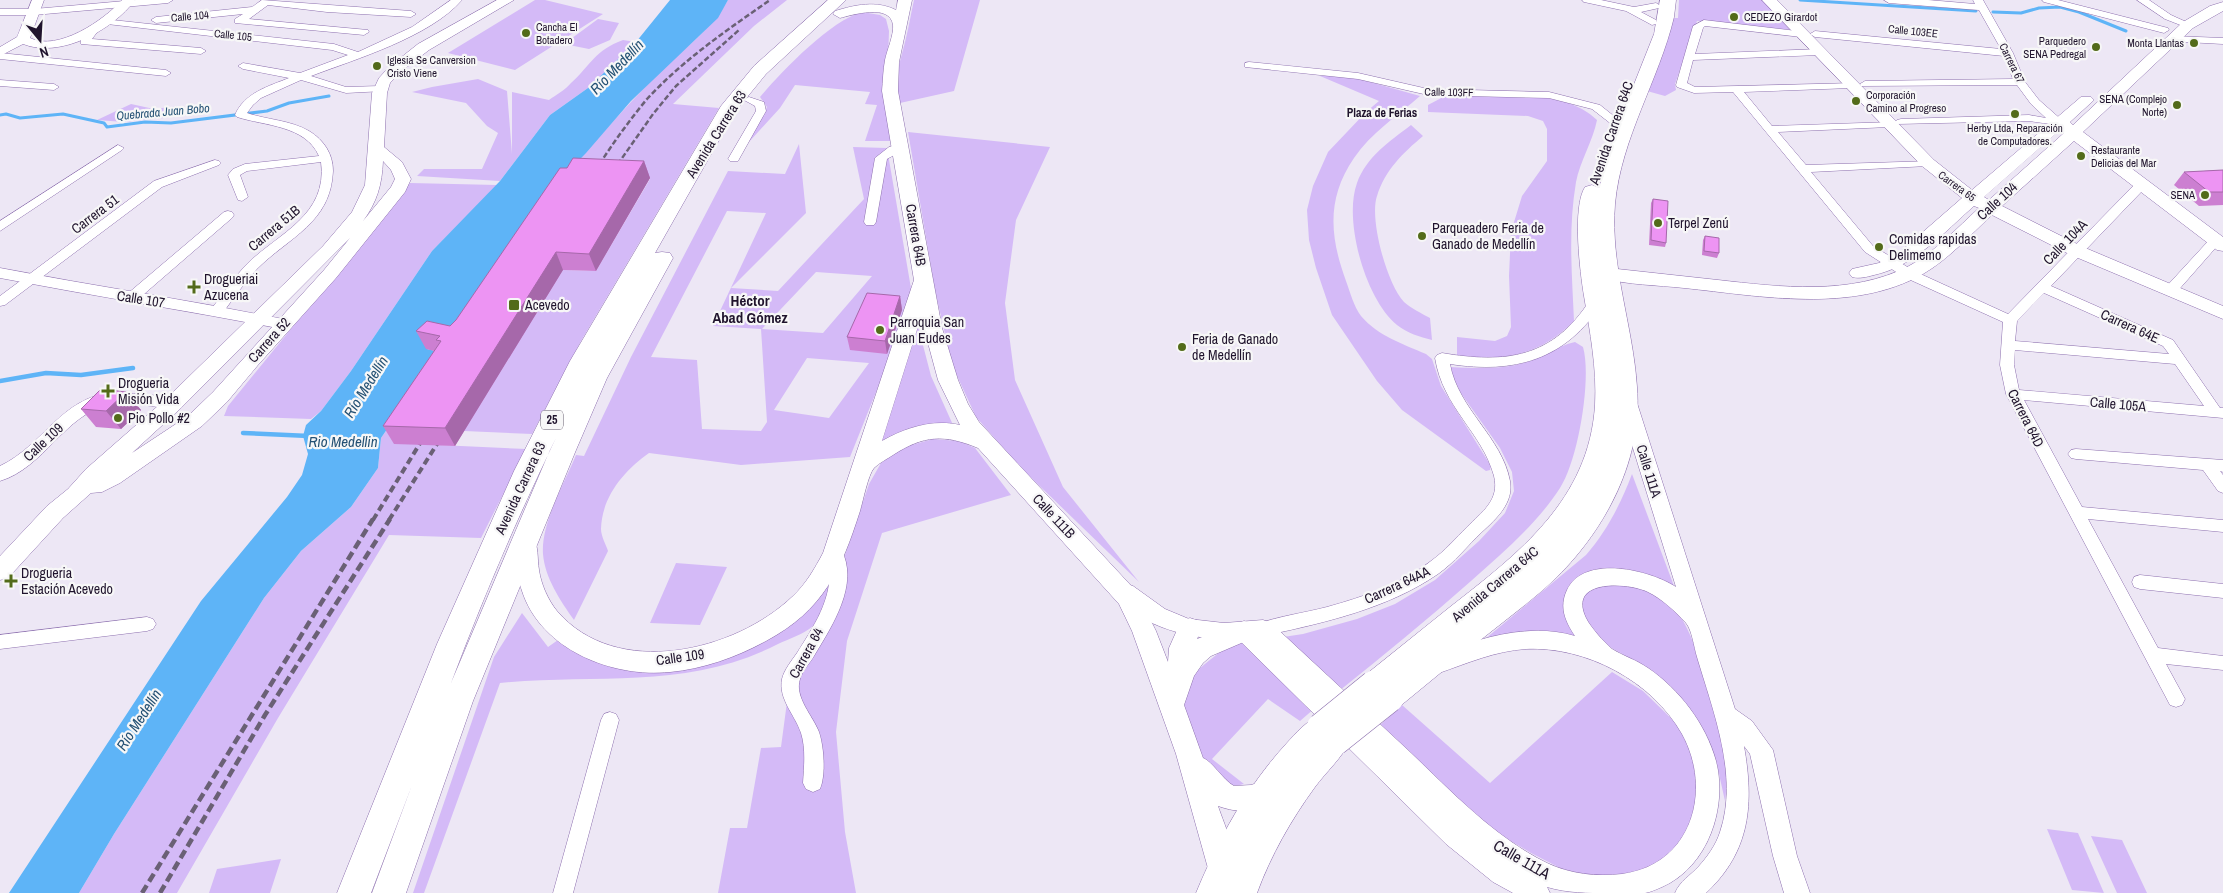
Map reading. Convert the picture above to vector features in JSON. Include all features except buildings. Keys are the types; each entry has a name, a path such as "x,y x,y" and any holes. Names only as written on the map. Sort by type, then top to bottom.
{"highway":[{"name":"Avenida Carrera 63","path":"354,893 451,644 527,471 582,361 727,110 760,70 839,7 857,0"},
{"name":"Avenida Carrera 63","path":"389,893 458,701 595,378 749,100 764,81 839,7"}],"main road":[{"path":"380,89 390,74 409,58 507,0"},
{"name":"Carrera 64B","path":"835,553 924,278 890,84 905,0"},
{"name":"Carrera 65","path":"1769,0 1808,34 1895,123 1928,163 1947,180 1986,199 2077,251 2223,313"},
{"name":"Carrera 65","path":"1781,0 1808,34 1819,52 1858,85"},
{"name":"Calle 104","path":"1607,268 1784,279 1839,277 1878,269 1891,264 1907,255 1986,199 2067,128 2202,3 2213,0"},
{"name":"Calle 104","path":"2181,22 2223,6"},
{"path":"839,7 882,9 896,17 900,26"},
{"name":"Avenida Carrera 64C","path":"1216,881 1239,831 1280,771 1381,692 1530,558 1566,516 1582,488 1599,447 1606,400 1606,371 1588,259 1587,227 1589,209 1596,169 1658,7"},
{"name":"Avenida Carrera 64C","path":"1381,692 1424,670 1550,567 1590,519 1604,492 1622,448 1626,427 1627,399 1607,268 1604,225 1611,172 1664,24 1658,7"},
{"name":"Calle 104","path":"2067,128 2098,90 2168,35"},
{"name":"Carrera 52","path":"5,560 55,512 76,495 94,475 174,403 329,250 347,229 364,206 372,189 375,176 380,89"},
{"name":"Carrera 65","path":"1895,123 1986,199"},
{"name":"Carrera 67","path":"2067,128 2219,243"},
{"path":"375,176 400,171 388,156 377,149"},
{"name":"Carrera 52","path":"76,495 112,477 195,421 220,397 283,324 330,274 399,188 403,179 400,171"},
{"name":"Calle 104","path":"1607,268 1802,293 1846,290 1896,279 1909,274 1933,259 1986,199"},
{"name":"Calle 111B","path":"924,278 938,347 948,384 962,412 986,444 1121,588 1132,604 1189,754 1216,843 1216,881"},
{"path":"224,354 251,360"},
{"path":"863,464 892,443 922,432 952,431 967,434 986,444"},
{"name":"Calle 109","path":"525,541 525,567 528,581 545,615 559,629 582,645 603,654 639,661 668,662 702,656 741,642 778,621 801,604 820,582 835,553"},
{"path":"1180,676 1181,648 1190,628"},
{"path":"1171,706 1180,676 1188,660 1195,653 1216,640 1253,630"},
{"name":"Avenida Carrera 64C","path":"1241,893 1274,824 1328,735"},
{"name":"Calle 111B","path":"1189,754 1209,785 1223,796 1244,799 1264,793"}],"street":[{"path":"0,12 36,6 168,0"},
{"path":"327,9 341,0"},
{"path":"242,197 234,175 237,171 245,168 327,158 319,145 307,134 241,112 257,96 298,76 357,55 432,20 457,0"},
{"path":"1587,0 1605,2 1629,9 1658,7"},
{"path":"1890,0 1980,3"},
{"path":"2047,0 2168,35 2223,41"},
{"path":"2142,0 2181,22"},
{"path":"239,21 268,1 327,9 411,14"},
{"path":"23,39 27,43 36,44 55,43 77,38 93,31 107,21 127,2"},
{"name":"Carrera 67","path":"1980,3 2008,53 2020,82 2035,102 2067,128"},
{"path":"0,52 23,39 36,6"},
{"path":"1629,9 1658,7"},
{"name":"Calle 104","path":"126,22 254,10"},
{"path":"193,16 364,32"},
{"name":"Calle 105","path":"107,21 334,47 357,55"},
{"name":"Calle 103EE","path":"1688,57 1698,26 1704,24 2008,53"},
{"path":"93,31 86,42 201,51"},
{"path":"1819,52 1688,57 1681,85 1687,89 1736,89 2020,82"},
{"path":"0,56 166,73"},
{"name":"Calle 103FF","path":"1249,65 1358,76 1418,91 1549,95 1596,107 1614,121"},
{"path":"243,66 298,76 346,90 380,89"},
{"path":"0,83 54,87"},
{"path":"1736,89 1869,249 1909,274 2010,320"},
{"path":"734,159 761,111 760,104 749,100"},
{"path":"1769,129 2029,118 2067,128"},
{"path":"870,222 881,158 893,149 900,147"},
{"path":"0,227 118,148"},
{"name":"Carrera 51B","path":"217,311 257,262 308,221 318,210 326,182 327,158"},
{"name":"Carrera 51","path":"0,302 158,184 215,163"},
{"path":"1802,169 1928,163"},
{"name":"Calle 104A","path":"2010,320 2142,184"},
{"path":"130,298 228,215"},
{"path":"2170,291 2219,243"},
{"name":"Calle 107","path":"0,273 130,298 217,311 283,324"},
{"name":"Carrera 64E","path":"2043,287 2168,343 2219,412"},
{"name":"Carrera 64AA","path":"1121,588 1142,607 1158,617 1190,628 1212,632 1253,630 1298,622 1360,603 1391,591 1423,575 1440,563 1492,513 1500,502 1504,488 1499,468 1449,386 1442,367 1442,358 1475,363 1499,363 1531,356 1552,346 1572,332 1585,320 1595,303"},
{"name":"Carrera 64D","path":"2010,320 2007,378 2013,394 2176,698"},
{"path":"2008,345 2180,360"},
{"name":"Calle 105A","path":"2013,394 2219,412"},
{"name":"Calle 109","path":"0,474 20,464 35,452 65,421 83,407 92,403 117,398 174,403"},
{"name":"Calle 111A","path":"1627,399 1726,715 1737,764 1737,810 1734,830 1716,868 1688,893"},
{"path":"2076,454 2215,466 2223,487"},
{"path":"2076,512 2223,526"},
{"name":"Carrera 64","path":"813,783 812,740 792,698 789,687 791,678 827,614 839,587 841,572 835,553"},
{"path":"1603,653 1579,624 1573,606 1576,592 1581,586 1596,579 1620,575 1650,583 1682,604 1695,621"},
{"path":"2140,582 2223,591"},
{"path":"0,642 147,624"},
{"name":"Calle 111A","path":"1253,630 1490,841 1519,860 1551,877 1578,886 1599,889 1626,887 1646,882 1665,873 1682,860 1696,840 1706,816 1709,794 1707,770 1699,744 1686,720 1672,702 1652,683 1630,668 1603,653 1580,646 1536,640 1487,648 1460,655 1424,670"},
{"name":"Calle 111A","path":"1253,630 1455,836 1502,873 1537,893"},
{"path":"2153,655 2223,663"},
{"path":"1726,715 1744,728 1761,750 1785,856 1797,893"},
{"path":"563,893 610,720"}],"shaded area":[{"name":"Cancha El Botadero","path":"535,0 545,0 603,14 515,70 448,53"},
{"path":"728,0 787,0 754,26 673,104 719,108 581,341 532,434 464,431 563,270 596,271 650,179 580,175 551,189 642,91 704,32"},
{"path":"914,0 980,0 954,91 900,103 897,77"},
{"path":"1679,0 1763,0 1790,30 1697,21 1675,84 1676,90 1665,96 1647,91 1673,18 1678,18"},
{"path":"862,12 880,15 886,19 889,31 888,60 894,141 865,141 877,105 865,104 870,92 795,85 780,108 749,142 767,107 760,97 821,36 849,17"},
{"path":"598,19 619,23 610,40 589,49 564,44"},
{"path":"623,40 636,42 588,88 550,115 500,181 417,176 424,169 482,169 498,133 487,126 466,103 412,92 478,79 507,91 512,154 512,92 549,100 569,86 606,48"},
{"path":"1335,75 1363,80 1420,96 1385,125 1354,158 1345,173 1335,203 1334,234 1341,265 1352,299 1361,316 1383,334 1426,354 1432,359 1441,386 1491,466 1490,470 1486,471 1402,410 1377,381 1332,315 1316,268 1309,240 1307,210 1313,186 1328,152 1379,101 1320,76"},
{"path":"1519,95 1554,99 1584,110 1597,120 1576,182 1571,252 1574,321 1548,342 1520,354 1490,358 1457,356 1457,337 1495,341 1507,336 1511,327 1509,276 1511,232 1522,196 1547,161 1547,129 1543,121 1528,116 1428,112 1428,105 1445,96"},
{"path":"131,104 154,109 178,106 164,118 124,122 97,120"},
{"path":"1411,125 1423,136 1402,156 1385,178 1377,196 1375,220 1381,251 1391,281 1404,302 1430,318 1432,340 1418,336 1397,325 1376,298 1360,259 1353,218 1353,199 1361,173 1380,150"},
{"path":"908,132 1050,147 1016,220 1005,303 1015,380 1063,487 1139,582 1020,467 976,417 952,365 935,290"},
{"path":"799,144 806,213 731,288 778,291 864,199 853,147 887,148 913,300 850,457 741,465 649,453 623,476 605,506 601,529 608,551 574,620 550,580 544,563 543,542 549,517 576,455 584,456 631,357 728,171 785,174","holes":["727,211 766,213 713,326 761,329 767,422 761,431 702,429 697,360 651,357","816,272 872,276 823,333 762,329","807,358 869,363 829,418 774,410"]},
{"path":"410,183 497,185 432,251 351,371 321,411 311,419 224,416 228,406"},
{"path":"917,322 931,376 953,425 916,427 898,433 881,442"},
{"path":"1575,342 1583,347 1585,361 1586,378 1582,419 1578,440 1567,475 1560,488 1530,526 1507,549 1439,609 1339,691 1283,637 1303,634 1357,619 1395,604 1435,580 1479,541 1505,513 1514,491 1512,472 1500,448 1460,392 1449,367 1505,367 1531,361"},
{"path":"433,364 395,443 526,449 481,538 389,535 278,718 177,893 79,893 114,834 264,598 301,551 351,507 378,468 381,438"},
{"path":"933,439 959,441 975,448 1011,495 882,533 847,641 836,732 845,832 856,893 718,893 730,828 747,828 761,748 781,747 787,702 843,586 845,555 869,484 881,463 904,447"},
{"path":"1632,474 1674,586 1627,570 1605,569 1593,572 1580,578 1580,636 1485,639 1586,555 1613,516"},
{"path":"676,563 727,567 700,625 650,623"},
{"path":"835,571 821,616 812,627 744,659 710,669 676,674 500,683 424,893 413,893 494,657 522,613 548,647 558,640 584,655 716,658"},
{"path":"1629,582 1654,593 1670,604 1684,622 1692,640 1709,688 1722,737 1727,774 1725,801 1717,765 1707,736 1692,713 1633,660 1608,646 1583,620 1580,603 1589,588"},
{"path":"1241,636 1315,708 1300,721 1268,699 1212,759 1244,784 1236,785 1222,781 1209,767 1192,732 1184,700 1187,685 1193,675"},
{"path":"1612,672 1643,691 1676,723 1699,760 1703,794 1682,845 1641,873 1604,879 1562,869 1531,853 1494,831 1378,727 1402,705 1490,783"},
{"path":"2047,829 2078,833 2104,893 2072,890"},
{"path":"2091,836 2122,840 2147,893 2117,893"},
{"path":"281,859 270,893 209,893 217,869"}],"water":[{"path":"670,0 728,0 718,18 631,101 586,153 551,189 447,341 427,349 440,352 381,438 378,468 351,507 301,551 264,598 114,834 79,893 9,893 201,601 287,497 302,475 308,454 303,436 306,425 321,411 351,371 432,251 500,181 550,115 588,88 636,42"}],"waterway":[{"path":"1800,0 1976,11"},
{"path":"1993,12 2021,13 2039,8 2060,7 2079,12 2126,31"},
{"name":"Quebrada Juan Bobo","path":"0,115 6,114 20,118 63,114 104,123 107,127 145,122 171,123 267,111 289,103 329,96"},
{"path":"0,381 46,373 81,375 133,368"},
{"name":"Rio Medellin","path":"243,433 309,436"}],"railway":[{"path":"595,171 633,116 675,71 770,0"},
{"path":"613,171 653,114 676,86 739,30"},
{"path":"373,520 427,432"},
{"path":"389,520 444,433"},
{"path":"142,893 373,519"},
{"path":"160,893 265,715 390,519"}],"place":[{"name":"CEDEZO Girardot","path":"1734,17"},
{"name":"Cancha El Botadero","path":"526,33"},
{"name":"Monta Llantas","path":"2194,43"},
{"name":"Parquedero SENA Pedregal","path":"2096,47"},
{"name":"Iglesia Se Canversion Cristo Viene","path":"377,66"},
{"name":"Corporación Camino al Progreso","path":"1856,101"},
{"name":"SENA (Complejo Norte)","path":"2177,105"},
{"name":"Herby Ltda, Reparación de Computadores.","path":"2015,114"},
{"name":"Restaurante Delicias del Mar","path":"2081,156"},
{"name":"SENA","path":"2205,195"},
{"name":"Terpel Zenú","path":"1658,223"},
{"name":"Parqueadero Feria de Ganado de Medellín","path":"1422,236"},
{"name":"Comidas rapidas Delimemo","path":"1879,247"},
{"name":"Drogueriai Azucena","path":"194,287"},
{"name":"Acevedo","path":"514,305"},
{"name":"Parroquia San Juan Eudes","path":"880,330"},
{"name":"Feria de Ganado de Medellín","path":"1182,347"},
{"name":"Drogueria Misión Vida","path":"108,391"},
{"name":"Pio Pollo #2","path":"118,418"},
{"name":"Drogueria Estación Acevedo","path":"11,581"}],"district":[{"name":"Plaza de Ferias","path":"1382,113"},
{"name":"Héctor Abad Gómez","path":"750,310"}],"water label":[{"name":"Río Medellín","path":"617,67"},
{"name":"Río Medellín","path":"366,387"},
{"name":"Río Medellín","path":"139,720"}]}
